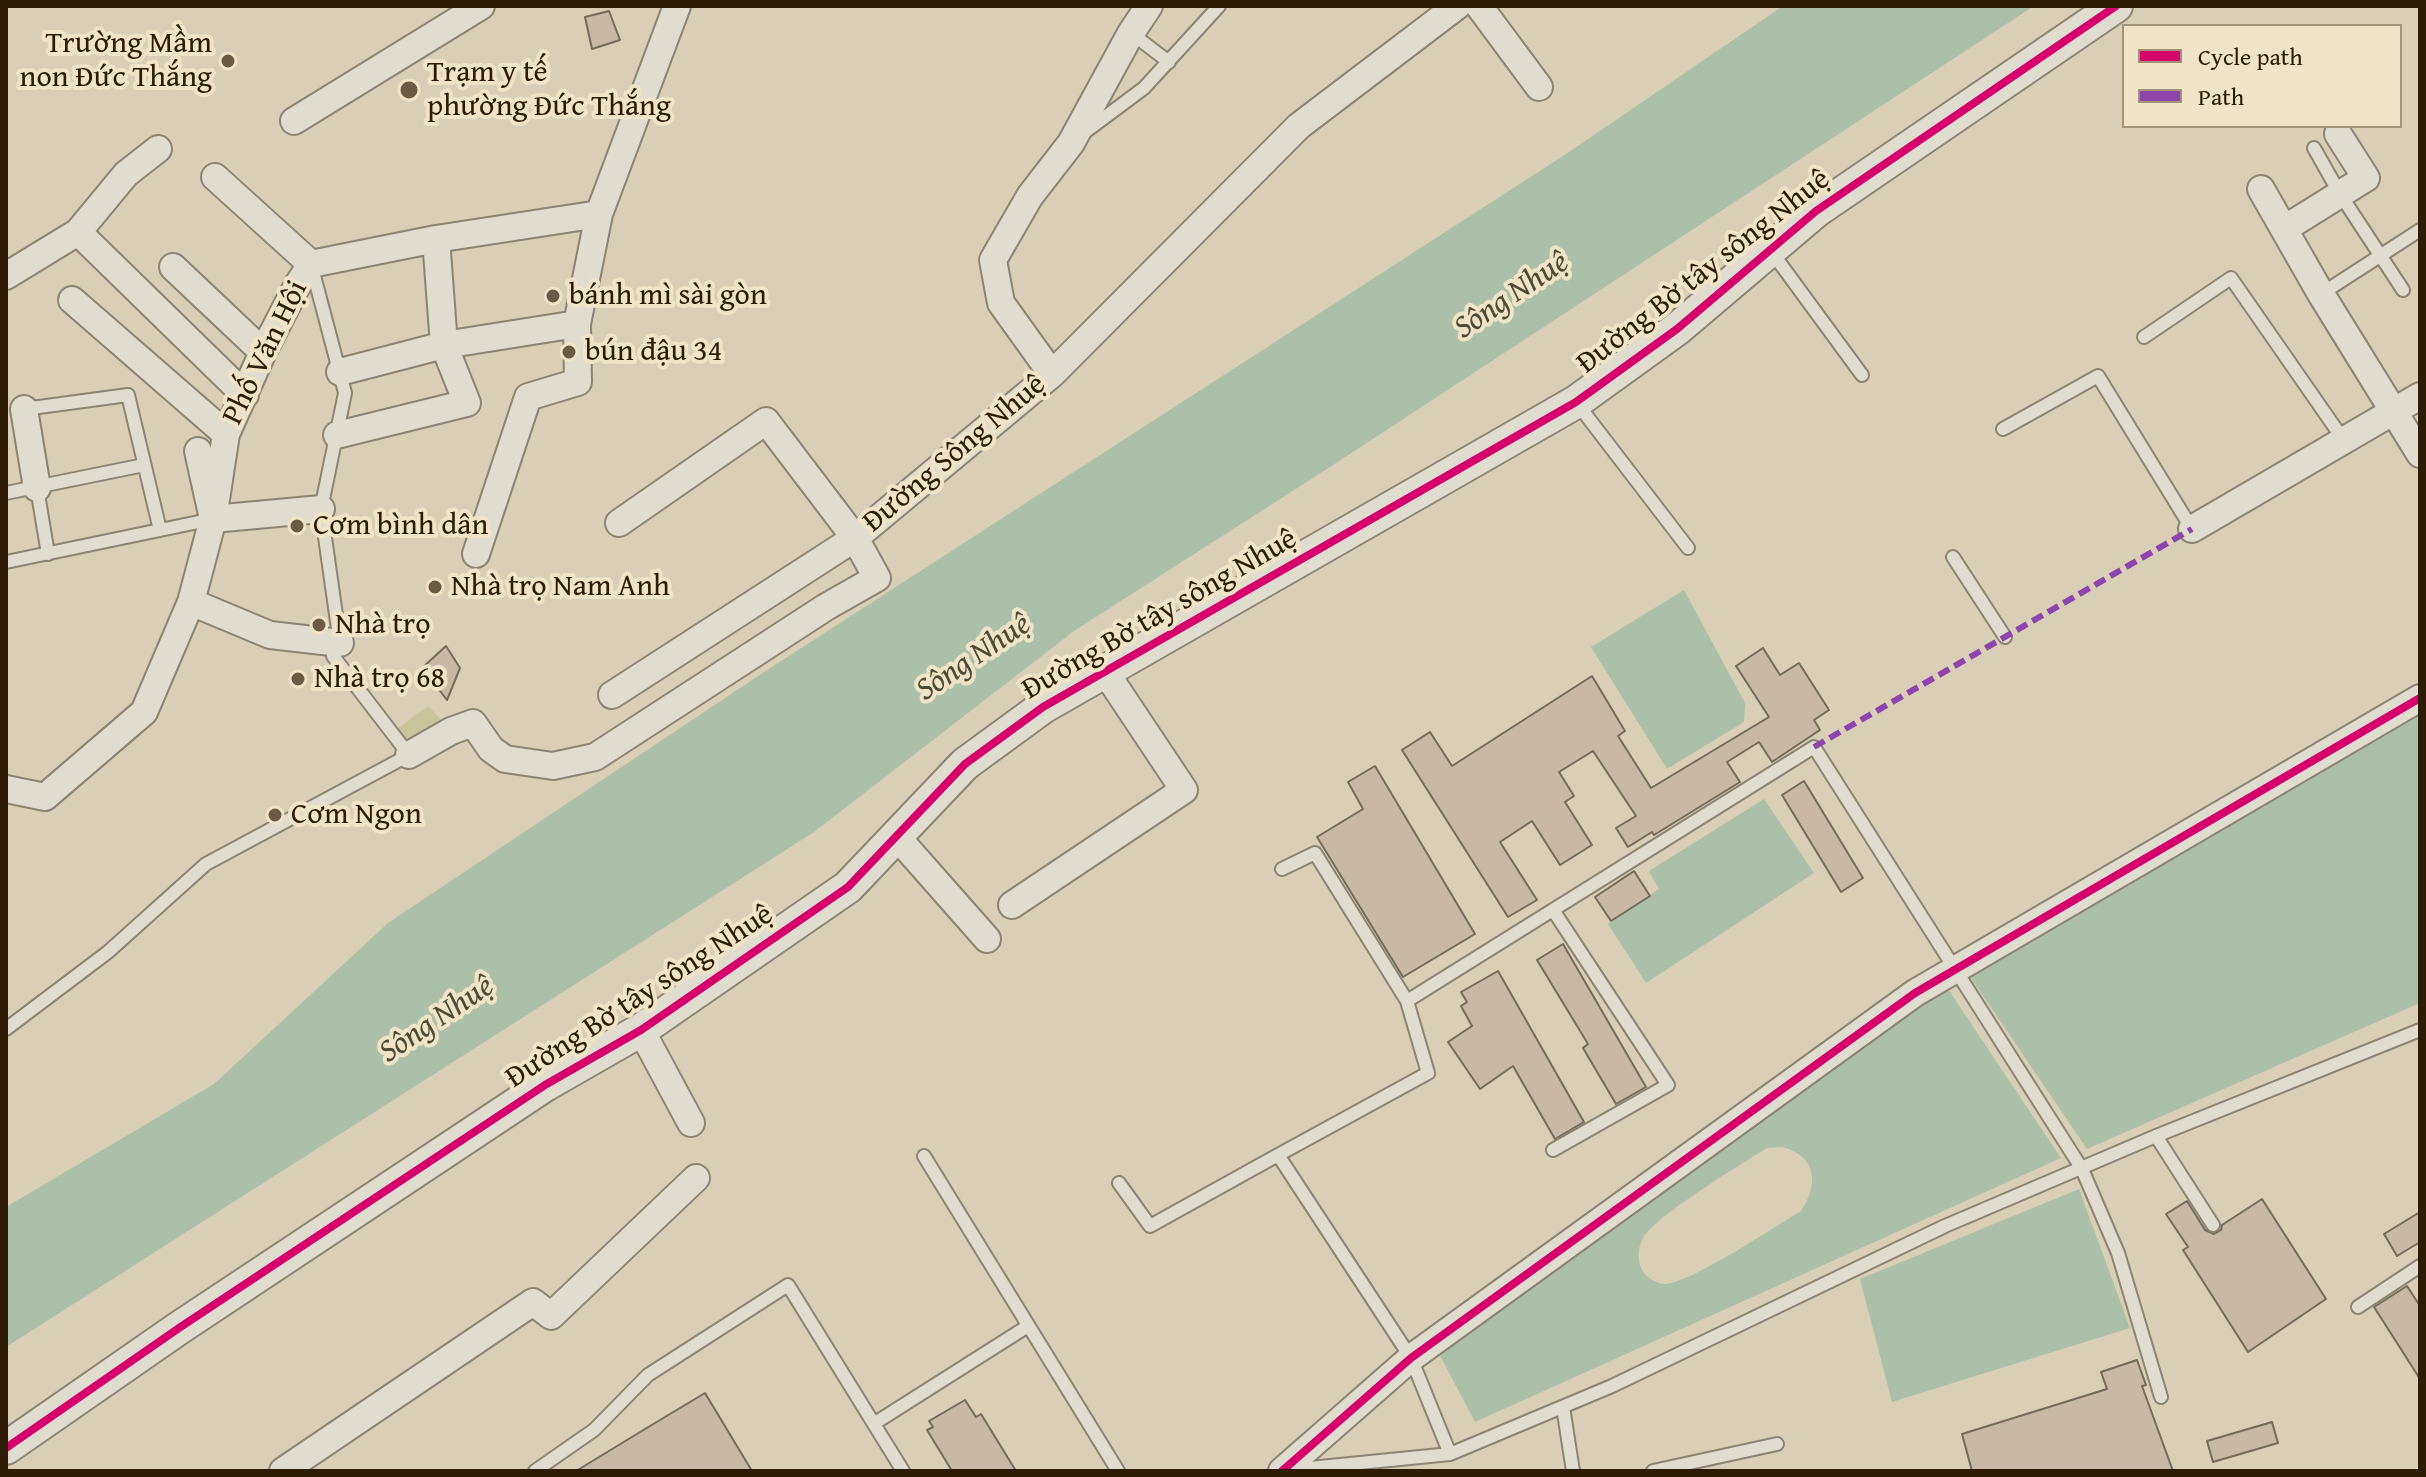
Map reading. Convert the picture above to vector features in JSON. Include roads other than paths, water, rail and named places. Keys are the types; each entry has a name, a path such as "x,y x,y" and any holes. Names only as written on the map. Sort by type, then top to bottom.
{"street":[{"path":"294,121 481,6"},
{"path":"476,554 528,397 578,382 577,324 599,214 677,6"},
{"path":"1059,366 1001,303 993,260 1030,196 1071,143 1149,6"},
{"name":"Đường Sông Nhuệ","path":"409,755 451,731 473,723 491,749 505,759 553,766 595,757 826,607 877,578 855,538 1059,366 1299,126 1457,6"},
{"path":"1479,6 1539,87"},
{"name":"Đường Bờ tây sông Nhuệ","path":"6,1448 179,1328 545,1085 641,1030 848,887 965,764 1043,707 1576,402 1677,329 1816,211 2116,6"},
{"path":"2284,229 2366,178 2338,134"},
{"path":"6,276 78,232 126,174 158,149"},
{"path":"215,177 311,264"},
{"path":"2261,189 2321,294 2420,454"},
{"name":"Phố Văn Hội","path":"8,796 45,797 144,712 191,602 213,519 226,434 263,352 311,264 436,239 599,214"},
{"path":"78,232 245,395"},
{"path":"337,435 467,403 444,345 436,239"},
{"path":"173,267 263,352"},
{"path":"72,300 226,434"},
{"path":"340,372 444,345 577,324"},
{"path":"2192,529 2420,396"},
{"path":"24,409 37,488"},
{"path":"612,695 855,538 766,421 619,523"},
{"path":"198,451 213,519 321,509"},
{"path":"191,602 270,635 340,643"},
{"path":"1012,905 1184,790 1106,673"},
{"path":"1282,1471 1411,1358 1915,993 2420,698"},
{"path":"897,837 987,939"},
{"path":"641,1030 691,1123"},
{"path":"283,1471 533,1302 551,1316 696,1178"}],"lane":[{"path":"1071,143 1144,88 1219,6"},
{"path":"1131,33 1169,62"},
{"path":"2314,148 2403,290"},
{"path":"2321,294 2420,230"},
{"path":"1769,249 1862,375"},
{"path":"6,1029 108,952 206,864 409,755 333,656 340,643 321,509 345,393 311,264"},
{"path":"2144,337 2231,278 2345,442"},
{"path":"2003,429 2098,376 2192,529"},
{"path":"24,409 128,395 160,530"},
{"path":"1576,402 1688,548"},
{"path":"6,493 144,465"},
{"path":"37,488 48,554"},
{"path":"6,562 213,519"},
{"path":"1953,557 2005,637"},
{"path":"1407,1001 1814,747 2082,1169 2118,1253 2161,1397"},
{"path":"1119,1183 1150,1226 1428,1073 1407,1001 1315,853 1282,869"},
{"path":"1553,910 1668,1085 1553,1150"},
{"path":"1282,1471 1450,1454 1612,1386 1945,1226 2156,1136 2420,1030"},
{"path":"2156,1136 2213,1225"},
{"path":"1278,1155 1411,1358 1450,1454"},
{"path":"924,1156 1118,1471"},
{"path":"2358,1307 2420,1266"},
{"path":"535,1471 594,1430 648,1375 788,1285 903,1471"},
{"path":"875,1423 1028,1326"},
{"path":"1563,1407 1573,1471"},
{"path":"1653,1471 1777,1444"},
{"path":"1723,1455 1727,1471"}],"water":[{"name":"Sông Nhuệ","path":"1783,6 2034,6 1074,631 814,832 6,1347 6,1207 214,1084 388,923 761,674 1566,154"},
{"path":"1684,590 1745,703 1744,722 1667,769 1591,647"},
{"path":"2420,715 2420,1003 2087,1149 1969,975"},
{"path":"1764,799 1814,873 1646,983 1608,924 1659,889 1649,871"},
{"path":"1946,986 2061,1158 1475,1422 1436,1348","holes":["1783,1147 1803,1157 1812,1173 1811,1191 1801,1211 1713,1265 1678,1281 1659,1283 1644,1273 1639,1260 1641,1242 1664,1217 1767,1148"]},
{"path":"2079,1189 2130,1328 1892,1402 1860,1279"}],"place":[{"name":"Trường Mầm non Đức Thắng","path":"228,61"},
{"name":"Trạm y tế phường Đức Thắng","path":"409,90"},
{"name":"bánh mì sài gòn","path":"553,296"},
{"name":"bún đậu 34","path":"569,352"},
{"name":"Cơm bình dân","path":"297,526"},
{"name":"Nhà trọ Nam Anh","path":"435,587"},
{"name":"Nhà trọ","path":"319,625"},
{"name":"Nhà trọ 68","path":"298,679"},
{"name":"Cơm Ngon","path":"275,815"}]}
